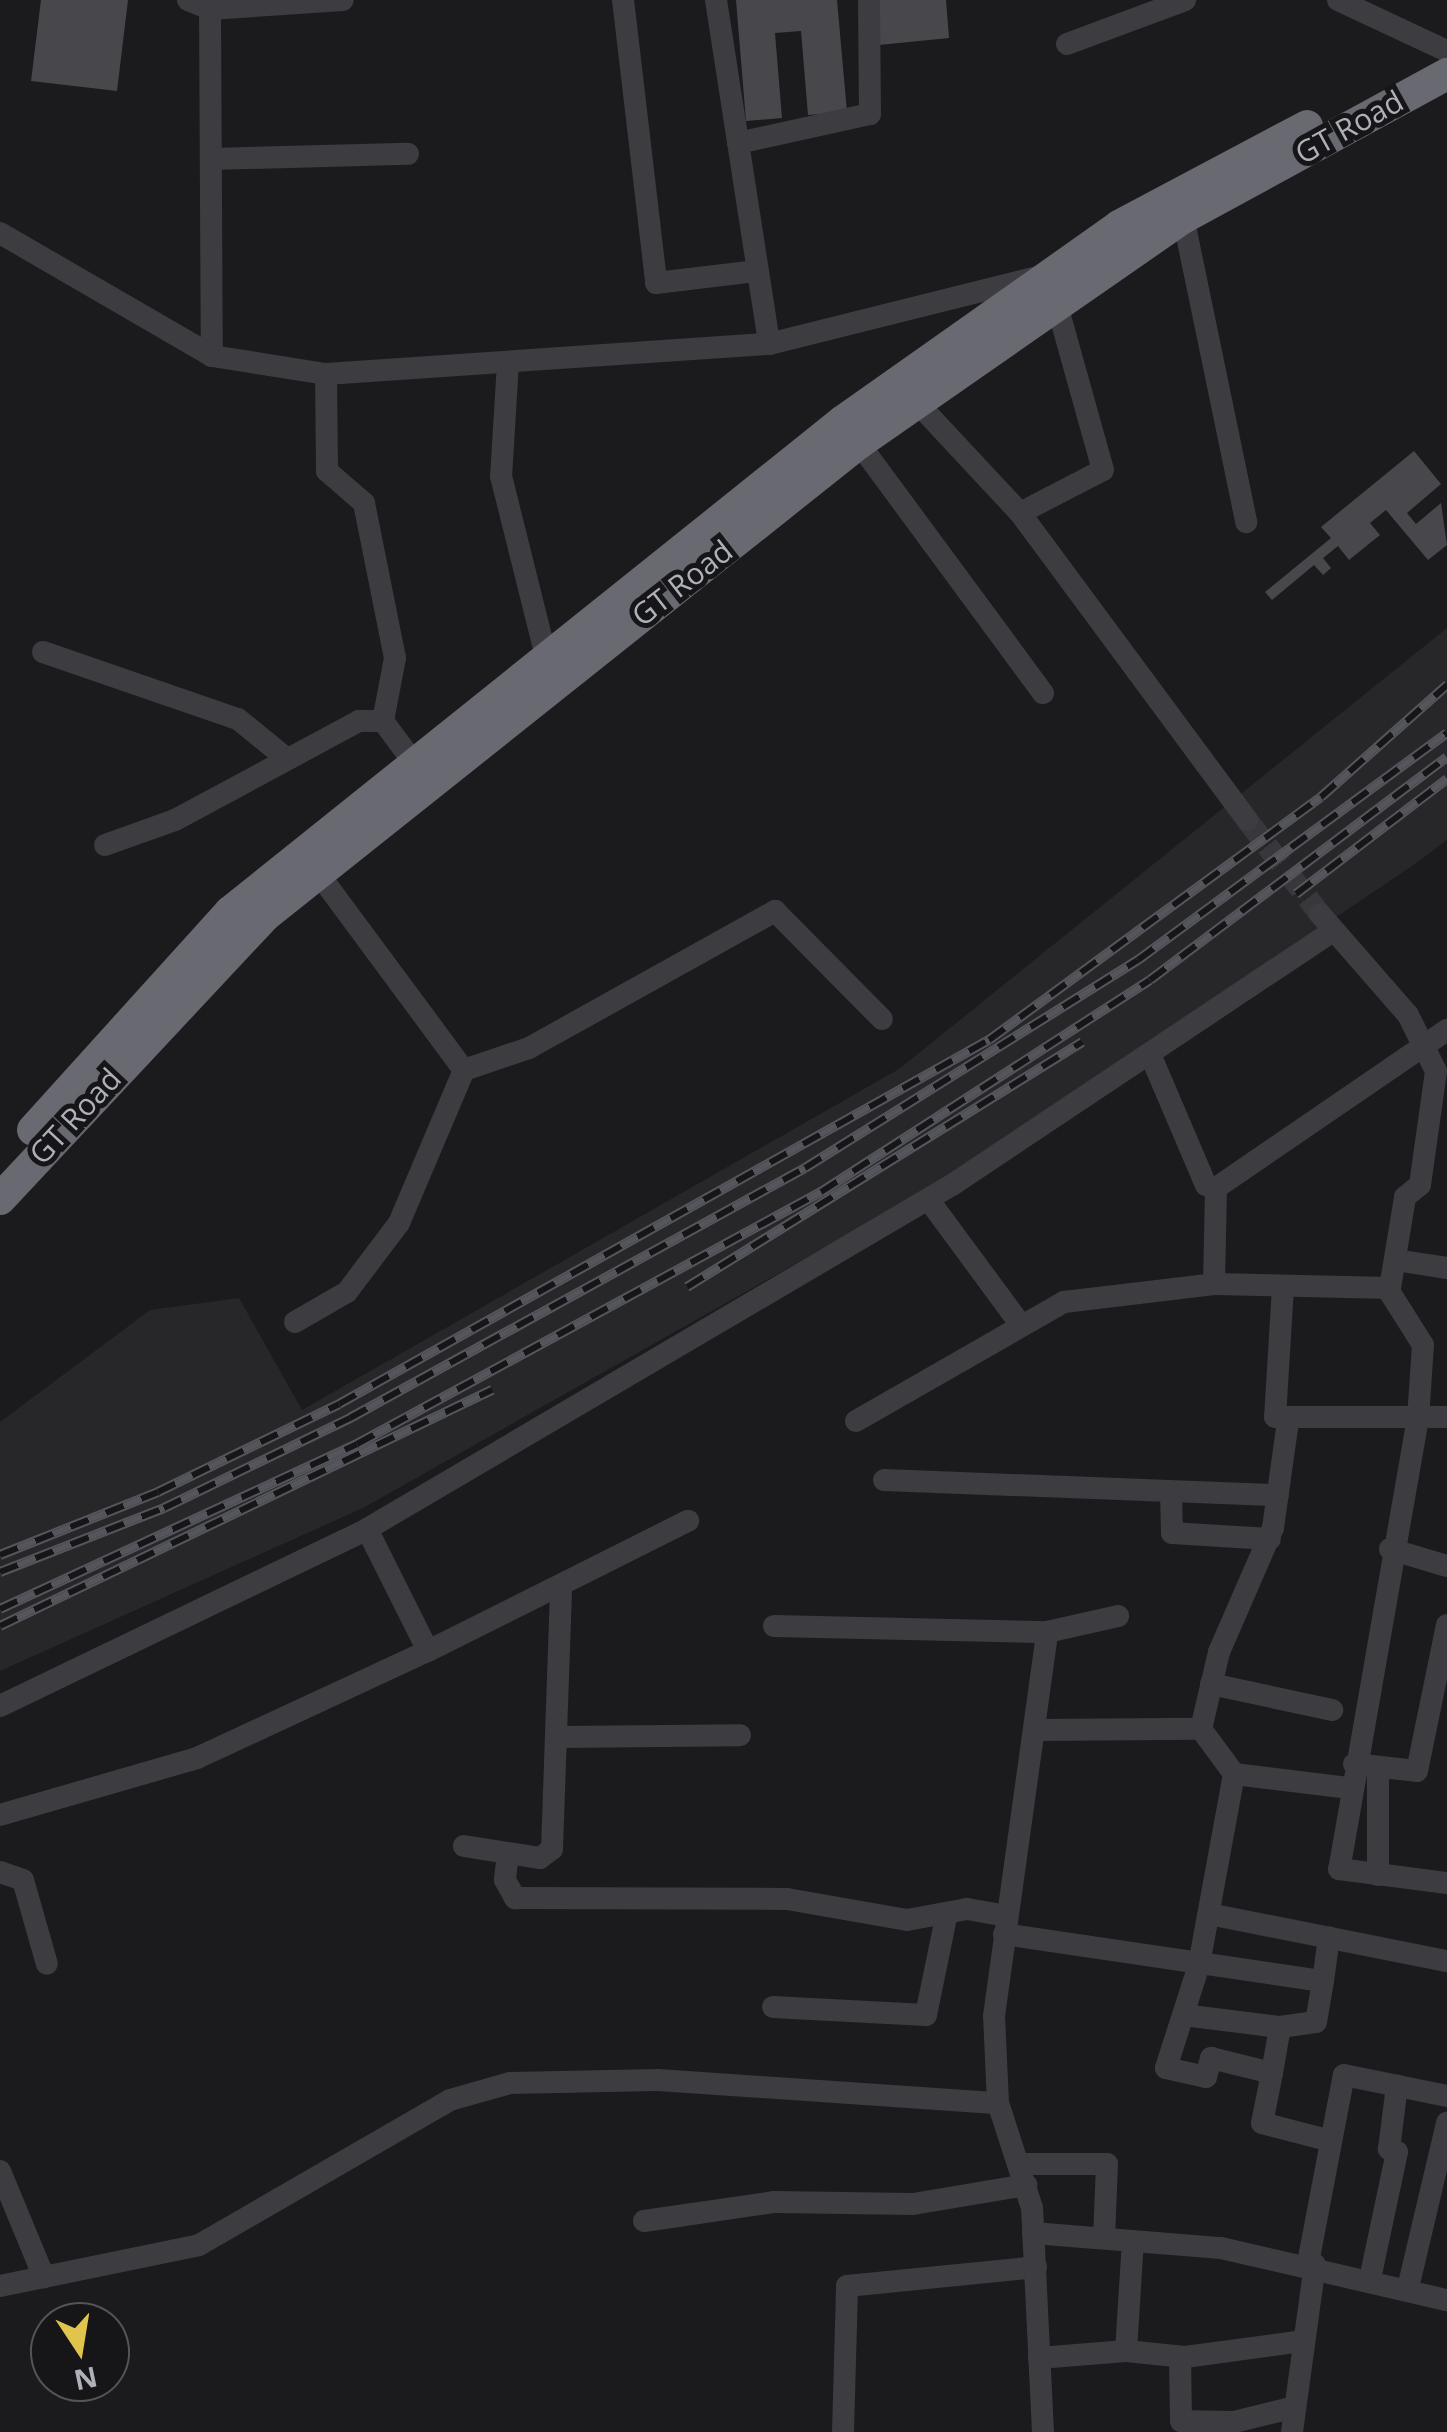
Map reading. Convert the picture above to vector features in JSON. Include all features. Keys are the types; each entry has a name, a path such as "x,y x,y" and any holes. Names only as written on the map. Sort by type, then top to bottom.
{"highway":[{"name":"GT Road","path":"257,906 318,873 675,573 906,390 1050,288 1180,205 1447,56"},
{"name":"GT Road","path":"0,1198 17,1158 257,906 414,763 547,660 675,573"}],"street":[{"path":"212,356 211,159 199,4 343,0"},
{"path":"623,0 656,283 758,271"},
{"path":"716,0 769,344"},
{"path":"738,143 870,114 870,0"},
{"path":"1068,44 1186,0"},
{"path":"1338,0 1447,56"},
{"path":"211,159 408,154"},
{"path":"1180,205 1246,522"},
{"path":"0,233 212,356 326,374 769,344 1050,288 1104,470 1020,513"},
{"path":"508,364 501,476 547,660"},
{"path":"326,374 328,471 364,503 395,658 384,721 414,763"},
{"path":"906,390 1020,513 1248,820"},
{"path":"851,432 1043,693"},
{"path":"43,652 238,718 287,760"},
{"path":"105,844 175,820 359,720 384,721"},
{"path":"318,873 464,1070"},
{"path":"294,1322 346,1292 399,1224 464,1070 529,1048 775,911 882,1020"},
{"path":"0,1706 367,1529 928,1199 1150,1054 1327,922 1427,1045 1436,1071 1420,1184 1405,1197 1396,1260 1387,1288"},
{"path":"1216,1188 1447,1030"},
{"path":"1150,1054 1206,1185 1216,1188"},
{"path":"1214,1284 1216,1188"},
{"path":"928,1199 1021,1325"},
{"path":"1396,1260 1447,1268"},
{"path":"856,1421 1064,1302 1214,1284 1387,1288"},
{"path":"1283,1287 1275,1417 1288,1421 1447,1418"},
{"path":"1387,1288 1423,1345 1418,1418 1390,1548 1339,1868 1447,1883"},
{"path":"1288,1421 1270,1539 1211,1684 1201,1730 1234,1774 1350,1788"},
{"path":"884,1480 1278,1495"},
{"path":"1171,1493 1172,1533 1270,1539"},
{"path":"0,1816 197,1758 561,1591 688,1522"},
{"path":"367,1529 428,1651"},
{"path":"1390,1548 1447,1566"},
{"path":"464,1846 540,1858 552,1849 561,1737 561,1591"},
{"path":"774,1626 1047,1632 1118,1616"},
{"path":"1354,1764 1417,1772 1447,1625"},
{"path":"1043,2432 1033,2232 1024,2174 998,2103 1005,1925 1038,1730 1047,1632"},
{"path":"1211,1684 1332,1710"},
{"path":"1038,1730 1201,1730"},
{"path":"561,1737 740,1735"},
{"path":"1378,1767 1378,1875"},
{"path":"1234,1774 1200,1964 1166,2068 1206,2077 1212,2058 1272,2072"},
{"path":"508,1854 505,1880 515,1898 787,1899 906,1920 947,1913 1200,1964 1323,1981"},
{"path":"0,1872 23,1880 47,1964"},
{"path":"774,2007 926,2015 947,1913"},
{"path":"1208,1914 1447,1960"},
{"path":"1183,2015 1280,2027 1316,2022 1329,1937"},
{"path":"1280,2027 1262,2124 1332,2141"},
{"path":"1292,2432 1312,2264 1344,2075 1447,2096"},
{"path":"0,2286 199,2245 450,2100 510,2083 658,2080 998,2103"},
{"path":"1370,2279 1396,2152 1389,2149 1397,2086"},
{"path":"1408,2288 1447,2122"},
{"path":"644,2220 775,2202 913,2204 1024,2174 1107,2164 1104,2238"},
{"path":"0,2170 44,2276"},
{"path":"1033,2232 1133,2240 1312,2264 1447,2300"},
{"path":"1126,2351 1133,2240"},
{"path":"842,2432 847,2286 1036,2267"},
{"path":"1039,2358 1126,2351 1180,2357 1304,2341"},
{"path":"1180,2357 1181,2421 1234,2422 1295,2406"}],"shaded area":[{"path":"1447,628 1447,840 1415,864 949,1177 363,1508 0,1671 0,1422 150,1310 239,1298 302,1410 899,1069"}],"building":[{"path":"41,0 128,0 117,91 31,81"},
{"path":"736,0 837,0 847,112 808,115 801,31 775,33 782,118 746,121"},
{"path":"875,0 946,0 949,38 879,45"},
{"path":"1414,451 1441,484 1407,513 1416,524 1441,503 1447,545 1428,560 1386,510 1370,523 1380,535 1349,560 1338,546 1323,558 1331,568 1323,575 1314,565 1272,600 1265,592 1331,538 1321,527"}],"tunnel":[{"path":"1247,820 1320,914"}],"railway":[{"path":"0,1555 158,1492 339,1404 989,1040 1321,797 1447,685"},
{"path":"0,1572 164,1508 350,1418 805,1168 1138,960 1447,733"},
{"path":"0,1609 357,1444 821,1192 1150,980 1447,757"},
{"path":"1296,894 1447,779"},
{"path":"687,1287 1082,1042"},
{"path":"0,1626 492,1390"}]}
